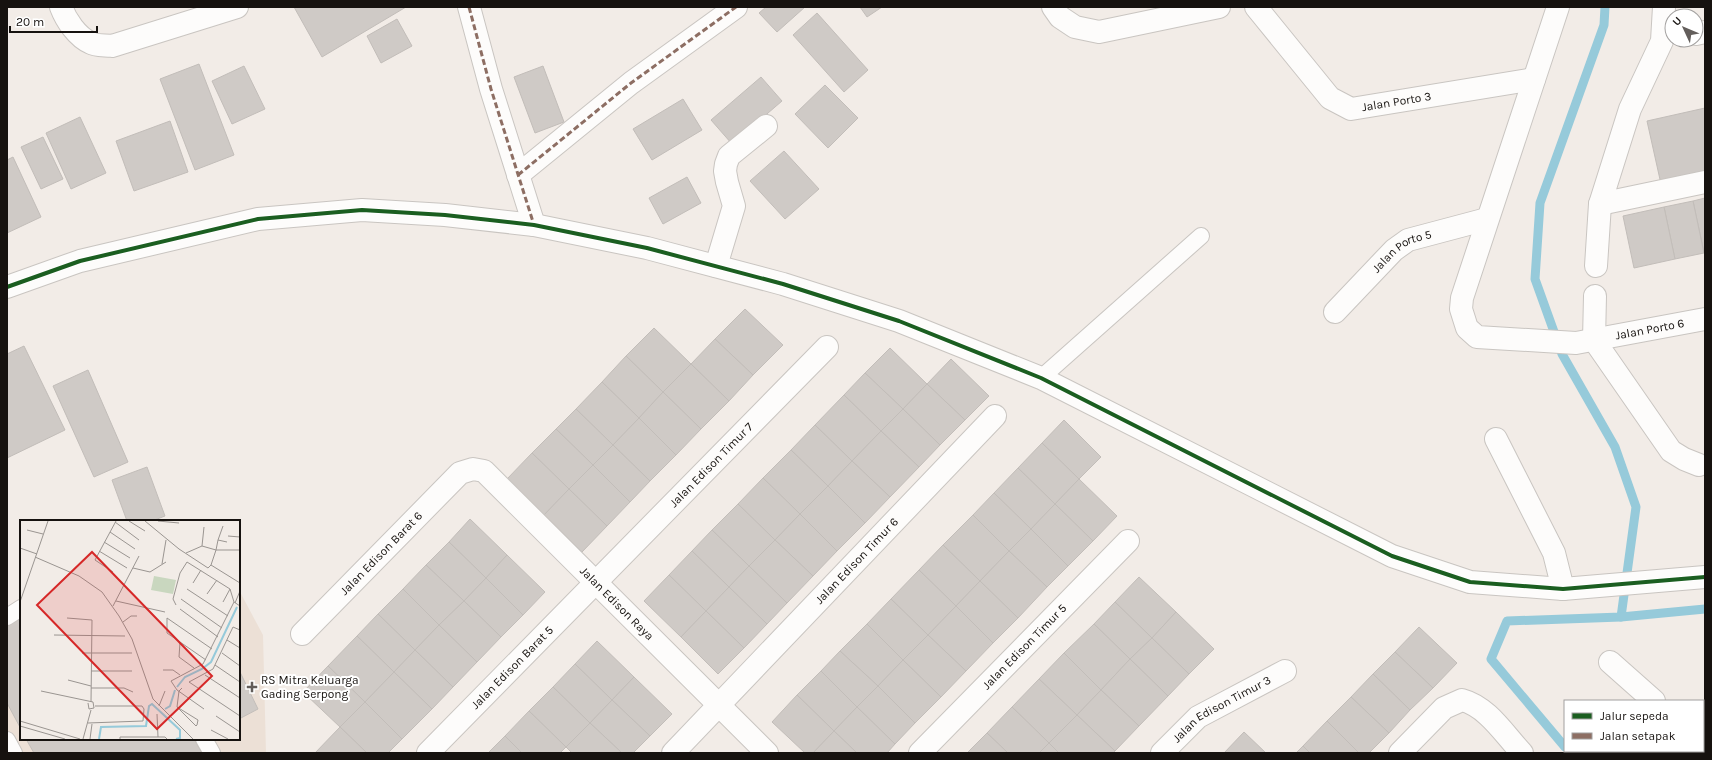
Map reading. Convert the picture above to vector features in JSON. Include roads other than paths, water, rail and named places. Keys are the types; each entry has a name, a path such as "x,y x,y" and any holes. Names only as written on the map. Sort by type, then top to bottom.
{"street":[{"path":"61,7 73,28 80,36 92,44 112,46 237,7"},
{"path":"469,7 491,89 534,225"},
{"path":"518,176 632,83 736,7"},
{"path":"1053,7 1060,17 1076,27 1100,32 1219,7"},
{"name":"Jalan Porto 3","path":"1256,7 1330,98 1351,109 1534,80"},
{"name":"Jalan Porto 6","path":"1558,7 1462,298 1461,309 1467,328 1477,337 1585,342 1705,319"},
{"path":"1596,266 1600,204 1630,108 1664,46"},
{"path":"716,266 734,206 727,182 725,171 726,164 730,156 766,126"},
{"path":"1600,204 1705,182"},
{"path":"7,287 80,261 258,219 362,210 445,215 534,225 647,248 716,266 783,284 899,321 1041,378 1392,556 1470,582 1563,589 1705,577"},
{"name":"Jalan Porto 5","path":"1335,312 1394,250 1408,240 1487,219"},
{"path":"1595,296 1585,342 1671,451 1684,459 1703,464"},
{"name":"Jalan Edison Timur 7","path":"596,582 827,347"},
{"name":"Jalan Edison Timur 6","path":"673,753 995,416"},
{"path":"1496,439 1554,553 1563,589"},
{"name":"Jalan Edison Raya","path":"460,473 473,469 484,471 767,753"},
{"name":"Jalan Edison Barat 6","path":"302,634 460,473"},
{"name":"Jalan Edison Timur 5","path":"920,753 1128,541"},
{"name":"Jalan Edison Barat 5","path":"428,753 596,582"},
{"path":"1610,662 1653,700"},
{"name":"Jalan Edison Timur 3","path":"1162,753 1198,717 1285,671"},
{"path":"1400,753 1444,708 1462,700 1472,703 1485,712 1522,753"}],"lane":[{"path":"1041,378 1201,236"},
{"path":"7,617 20,609"},
{"path":"7,740 14,753"},
{"path":"205,740 212,753"}],"waterway":[{"path":"1605,7 1604,25 1540,203 1535,279 1562,354 1615,447 1636,507 1621,617"},
{"path":"1564,746 1491,659 1507,621 1621,617 1705,609"}],"place":[{"name":"RS Mitra Keluarga Gading Serpong","path":"252,687"}]}
